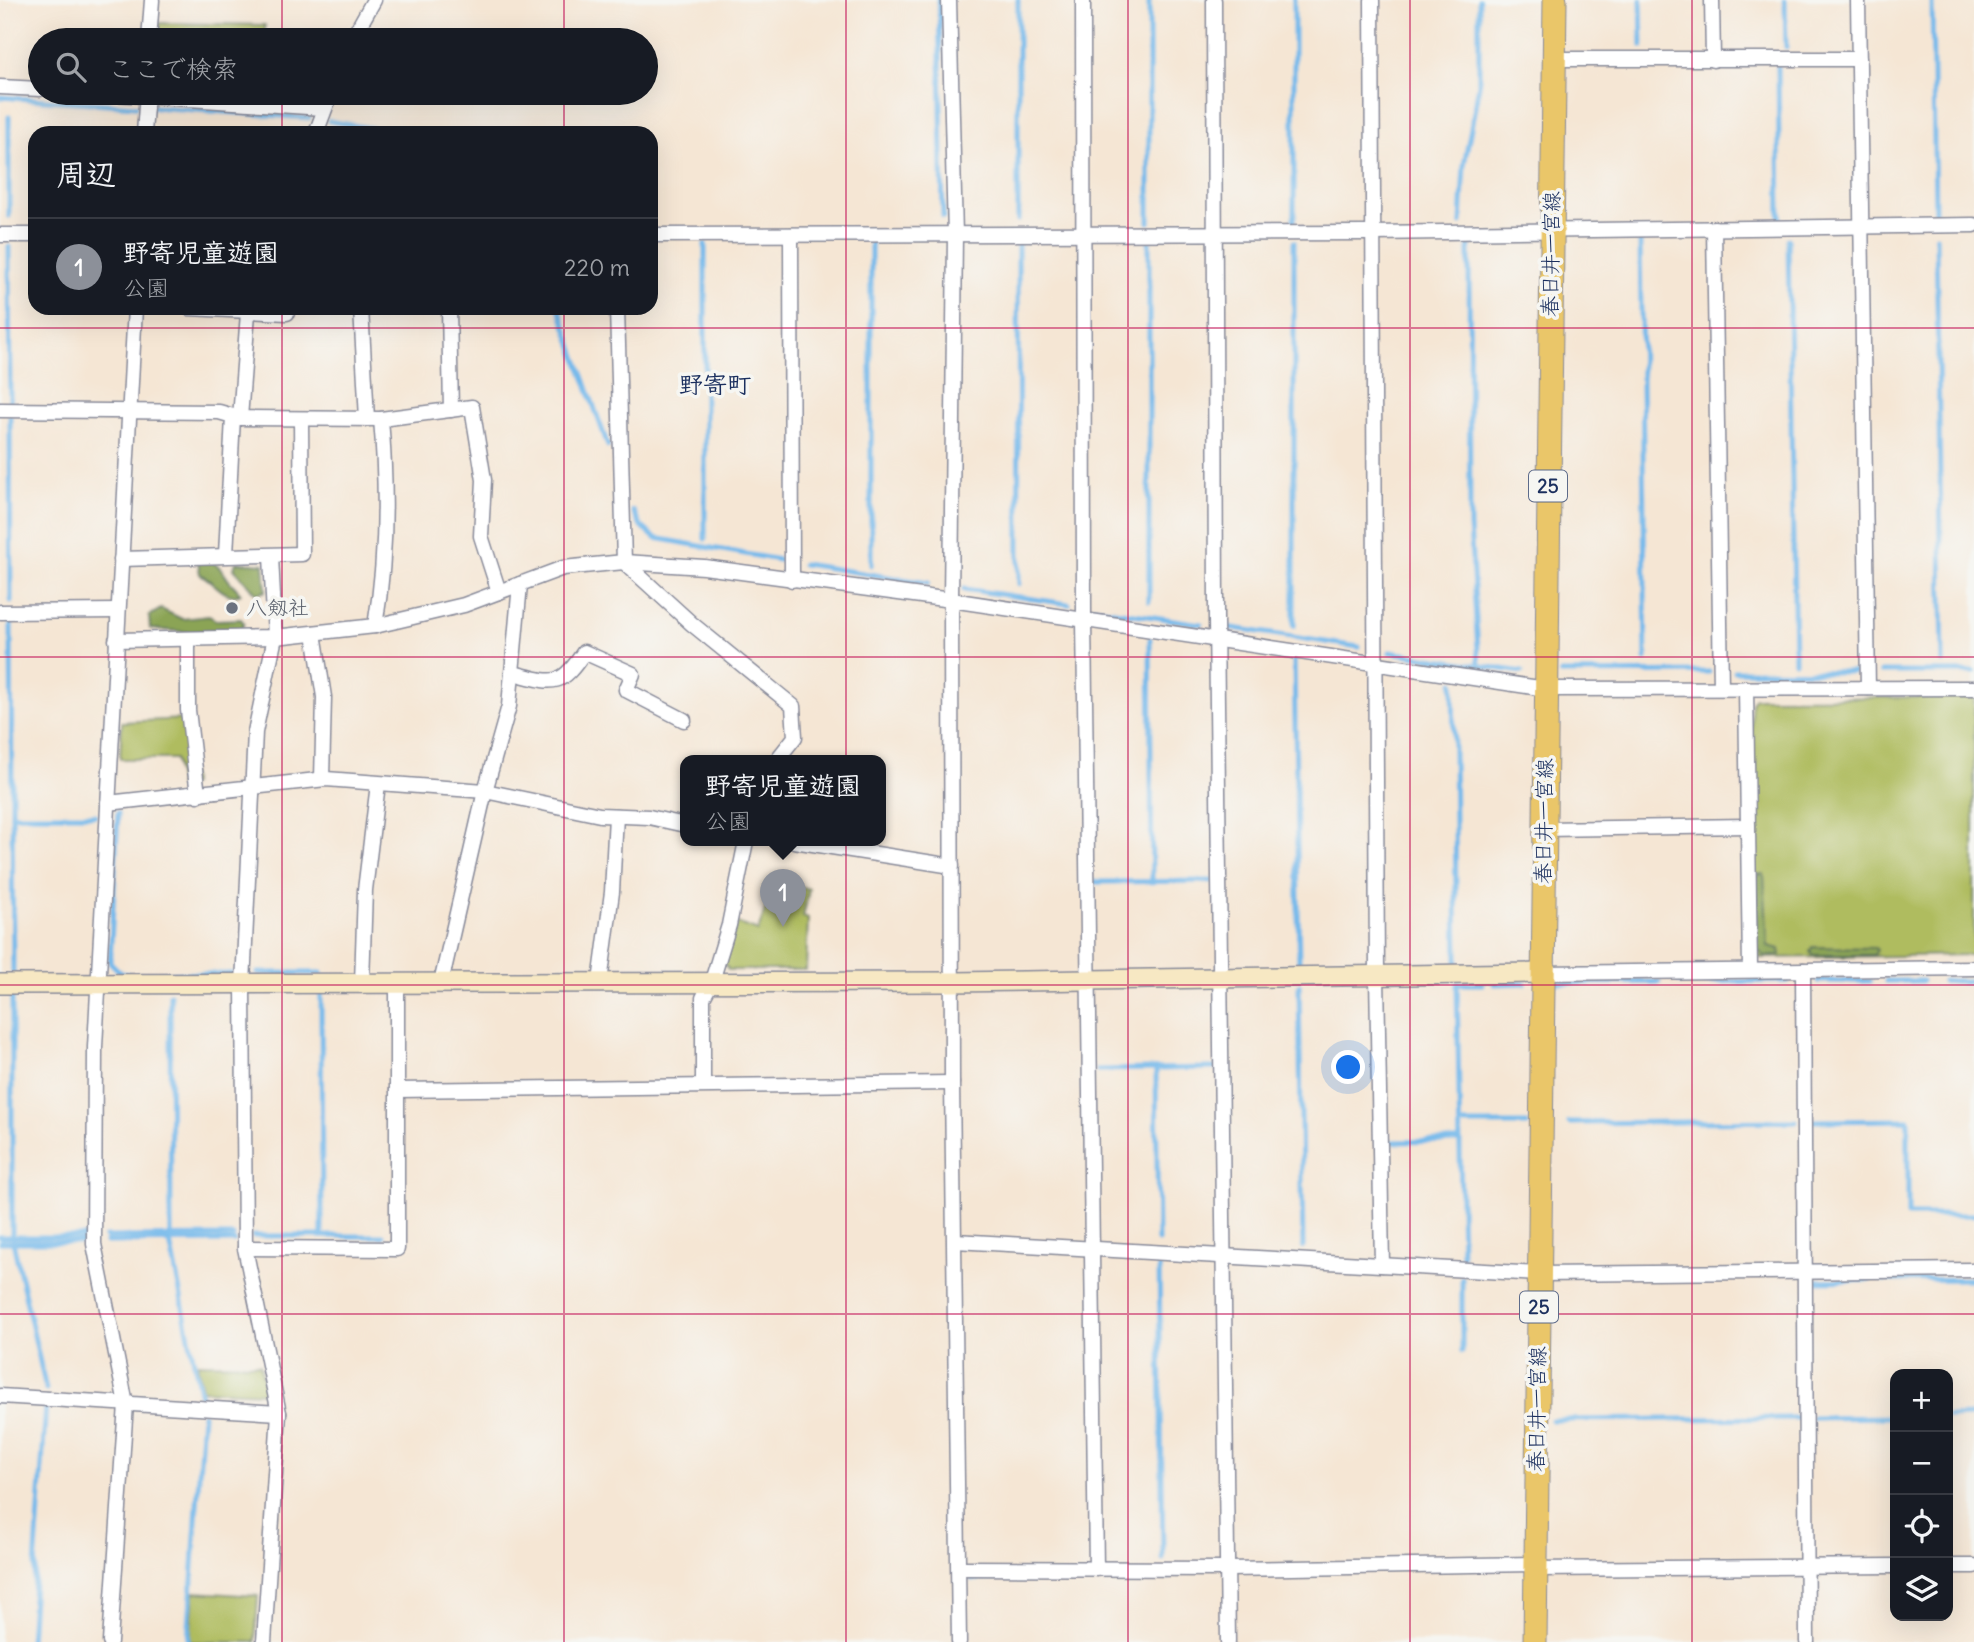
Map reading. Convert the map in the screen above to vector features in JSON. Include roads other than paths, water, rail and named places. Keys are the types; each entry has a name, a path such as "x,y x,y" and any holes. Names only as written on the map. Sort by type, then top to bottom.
{"main road":[{"name":"春日井一宮線","path":"1535,1642 1555,0"}],"street":[{"path":"150,28 152,0"},
{"path":"358,28 374,0"},
{"path":"949,0 955,234 951,600 952,1083 959,1642"},
{"path":"1083,0 1084,620 1096,1569"},
{"path":"1214,0 1216,640 1228,1642"},
{"path":"1372,0 1381,1265"},
{"path":"1712,0 1713,60"},
{"path":"1858,0 1868,688"},
{"path":"1554,60 1859,59"},
{"path":"0,87 28,88"},
{"path":"145,126 146,105"},
{"path":"285,105 323,108"},
{"path":"318,126 325,105"},
{"path":"658,235 1374,233 1974,225"},
{"path":"1714,228 1721,688"},
{"path":"0,235 28,235"},
{"path":"791,235 792,580"},
{"path":"110,1642 127,1404 94,1244 98,984 135,315"},
{"path":"226,555 248,315"},
{"path":"362,315 386,517 383,581 375,626"},
{"path":"449,315 451,410"},
{"path":"617,315 624,562 692,624 793,706 795,737 781,755"},
{"path":"0,410 219,412 237,417 374,419 472,407 484,480 481,536 499,592"},
{"path":"121,559 302,554 301,419"},
{"path":"264,1642 279,1413 245,1248 243,984 255,732 275,637 271,556"},
{"path":"117,640 275,637 375,626 412,620 563,568 624,562 704,567 951,600 1546,689 1974,688"},
{"path":"441,983 485,791 509,706 520,584"},
{"path":"0,612 118,611"},
{"path":"314,633 324,697 322,779"},
{"path":"188,639 188,710 198,795"},
{"path":"513,673 550,682 560,680 569,675 584,652 633,674 626,690 684,720"},
{"path":"1746,688 1749,970"},
{"path":"108,803 252,790 280,783 322,779 485,791 616,816 649,817 680,824"},
{"path":"362,983 365,890 378,784"},
{"path":"600,982 612,892 616,816"},
{"path":"1544,830 1748,826"},
{"path":"703,1085 703,998 712,981 729,925 745,846"},
{"path":"826,846 952,866"},
{"path":"0,984 953,982 1974,968"},
{"path":"1803,970 1807,1642"},
{"path":"245,1248 397,1249 397,983"},
{"path":"397,1090 952,1083"},
{"path":"955,1241 1539,1274 1974,1269"},
{"path":"0,1396 279,1413"},
{"path":"959,1568 1890,1566"},
{"path":"1953,1566 1974,1566"}],"waterway":[{"path":"939,0 943,217"},
{"path":"1018,0 1018,220"},
{"path":"1149,0 1149,222"},
{"path":"1294,0 1294,222"},
{"path":"1461,223 1464,165 1479,85 1479,0"},
{"path":"1641,0 1642,46"},
{"path":"1785,0 1786,47"},
{"path":"1932,0 1935,216"},
{"path":"1778,67 1780,218"},
{"path":"0,97 28,99"},
{"path":"121,105 136,106"},
{"path":"153,107 309,118"},
{"path":"9,117 9,216"},
{"path":"329,121 358,126"},
{"path":"1936,236 1943,662"},
{"path":"1469,238 1470,526 1479,665"},
{"path":"1788,239 1795,662"},
{"path":"1640,240 1646,659"},
{"path":"1018,241 1019,584"},
{"path":"1149,242 1149,601"},
{"path":"1294,242 1294,626"},
{"path":"871,243 871,565"},
{"path":"705,244 705,539"},
{"path":"9,247 10,403"},
{"path":"561,315 608,446"},
{"path":"10,416 11,601"},
{"path":"633,511 641,526 655,538 779,560"},
{"path":"803,564 928,583"},
{"path":"964,589 1069,604"},
{"path":"1094,608 1201,624"},
{"path":"11,621 13,972"},
{"path":"1226,627 1359,647"},
{"path":"1150,639 1152,882"},
{"path":"1390,652 1522,672"},
{"path":"1294,659 1299,965"},
{"path":"1735,671 1854,672"},
{"path":"1561,673 1709,672"},
{"path":"1881,672 1974,672"},
{"path":"1453,682 1457,962"},
{"path":"118,813 110,962 122,974 127,974"},
{"path":"12,815 95,815"},
{"path":"1095,882 1211,881"},
{"path":"258,973 321,973"},
{"path":"162,974 232,974"},
{"path":"1679,982 1788,981"},
{"path":"1818,981 1870,981"},
{"path":"1886,981 1922,981"},
{"path":"1943,981 1974,981"},
{"path":"1556,983 1659,982"},
{"path":"1494,984 1524,983"},
{"path":"1462,1256 1457,984 1482,984"},
{"path":"1299,985 1303,1247"},
{"path":"321,993 322,1236"},
{"path":"170,995 171,1233"},
{"path":"12,997 12,1237"},
{"path":"1098,1070 1214,1068"},
{"path":"1156,1069 1158,1241"},
{"path":"1811,1121 1908,1120 1908,1215 1974,1215"},
{"path":"1569,1123 1796,1121"},
{"path":"1460,1124 1527,1124"},
{"path":"1389,1142 1460,1141"},
{"path":"105,1237 233,1236"},
{"path":"253,1236 383,1236"},
{"path":"0,1237 86,1237"},
{"path":"106,1242 234,1241"},
{"path":"0,1242 84,1242"},
{"path":"13,1242 46,1389"},
{"path":"170,1242 201,1397"},
{"path":"1159,1260 1163,1559"},
{"path":"1462,1278 1462,1351"},
{"path":"1884,1280 1974,1279"},
{"path":"1816,1281 1869,1280"},
{"path":"30,1642 46,1405"},
{"path":"188,1642 203,1414"},
{"path":"1953,1417 1974,1416"},
{"path":"1813,1418 1890,1417"},
{"path":"1552,1420 1797,1418"},
{"path":"972,1579 1169,1577"}],"place":[{"name":"八剱社","path":"232,608"},
{"name":"野寄児童遊園","path":"783,927"}],"district":[{"name":"野寄町","path":"715,385"}]}
